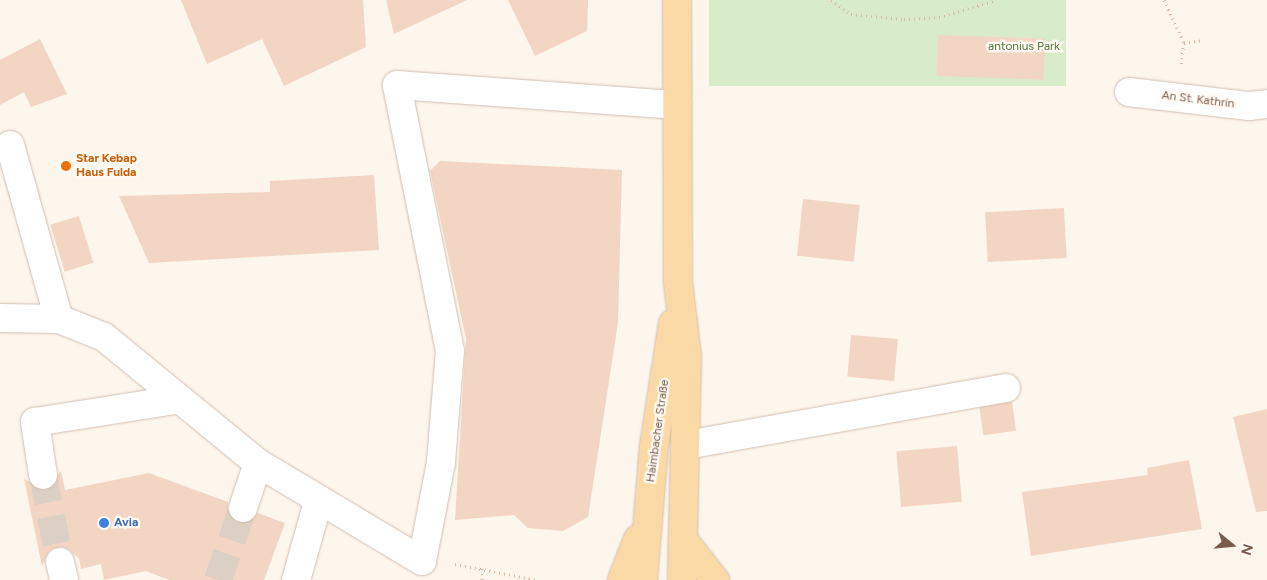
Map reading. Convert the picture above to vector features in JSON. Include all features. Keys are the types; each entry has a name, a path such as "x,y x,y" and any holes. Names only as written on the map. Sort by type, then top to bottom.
{"main road":[{"name":"Haimbacher Straße","path":"677,0 678,282 687,357 682,580"},
{"name":"Haimbacher Straße","path":"643,580 648,512 678,282"},
{"path":"622,580 648,512"},
{"path":"684,541 714,580"}],"street":[{"path":"0,318 60,319 104,336 176,400 258,463 318,502 422,561 440,462 450,351 397,86 677,105"},
{"name":"An St. Kathrin","path":"1129,92 1248,106 1267,104"},
{"path":"10,145 60,319"},
{"path":"686,445 1006,388"},
{"path":"43,475 35,422 176,400"},
{"path":"243,508 258,463"},
{"path":"296,580 318,502"}],"path":[{"path":"830,0 851,14 904,19 939,17 997,0"},
{"path":"1164,0 1184,43 1177,98"},
{"path":"1184,43 1204,40"},
{"path":"422,561 482,566 537,580"},
{"path":"482,566 482,580"}],"green space":[{"name":"antonius Park","path":"709,0 1066,0 1066,86 709,86"}],"building":[{"path":"181,0 363,0 366,47 284,86 262,39 207,64"},
{"path":"386,0 467,0 394,34"},
{"path":"508,0 588,0 587,31 535,56"},
{"path":"938,35 1045,39 1044,80 937,76"},
{"path":"40,39 67,94 31,107 24,92 0,105 0,60"},
{"path":"440,161 622,170 618,323 588,517 563,531 528,528 514,515 455,520 466,339 430,171"},
{"path":"374,175 379,250 149,263 119,196 270,192 270,181"},
{"path":"803,199 860,205 854,262 797,256"},
{"path":"1064,208 1067,258 988,262 985,212"},
{"path":"79,216 93,263 65,272 50,225"},
{"path":"851,335 898,339 894,381 847,377"},
{"path":"1012,402 1016,431 983,435 979,407"},
{"path":"1267,409 1267,511 1256,512 1233,417"},
{"path":"957,446 962,502 901,507 896,451"},
{"path":"1189,460 1202,529 1031,556 1022,492 1148,475 1147,468"},
{"path":"61,471 65,490 149,473 228,502 228,512 238,523 247,523 258,513 285,523 264,580 169,580 146,571 104,580 101,564 81,569 79,558 64,547 50,550 42,566 24,479 46,490"}],"tunnel":[{"path":"43,475 60,562"},
{"path":"218,580 243,508"}],"place":[{"name":"Star Kebap Haus Fulda","path":"66,166"},
{"name":"Avia","path":"104,523"}]}
